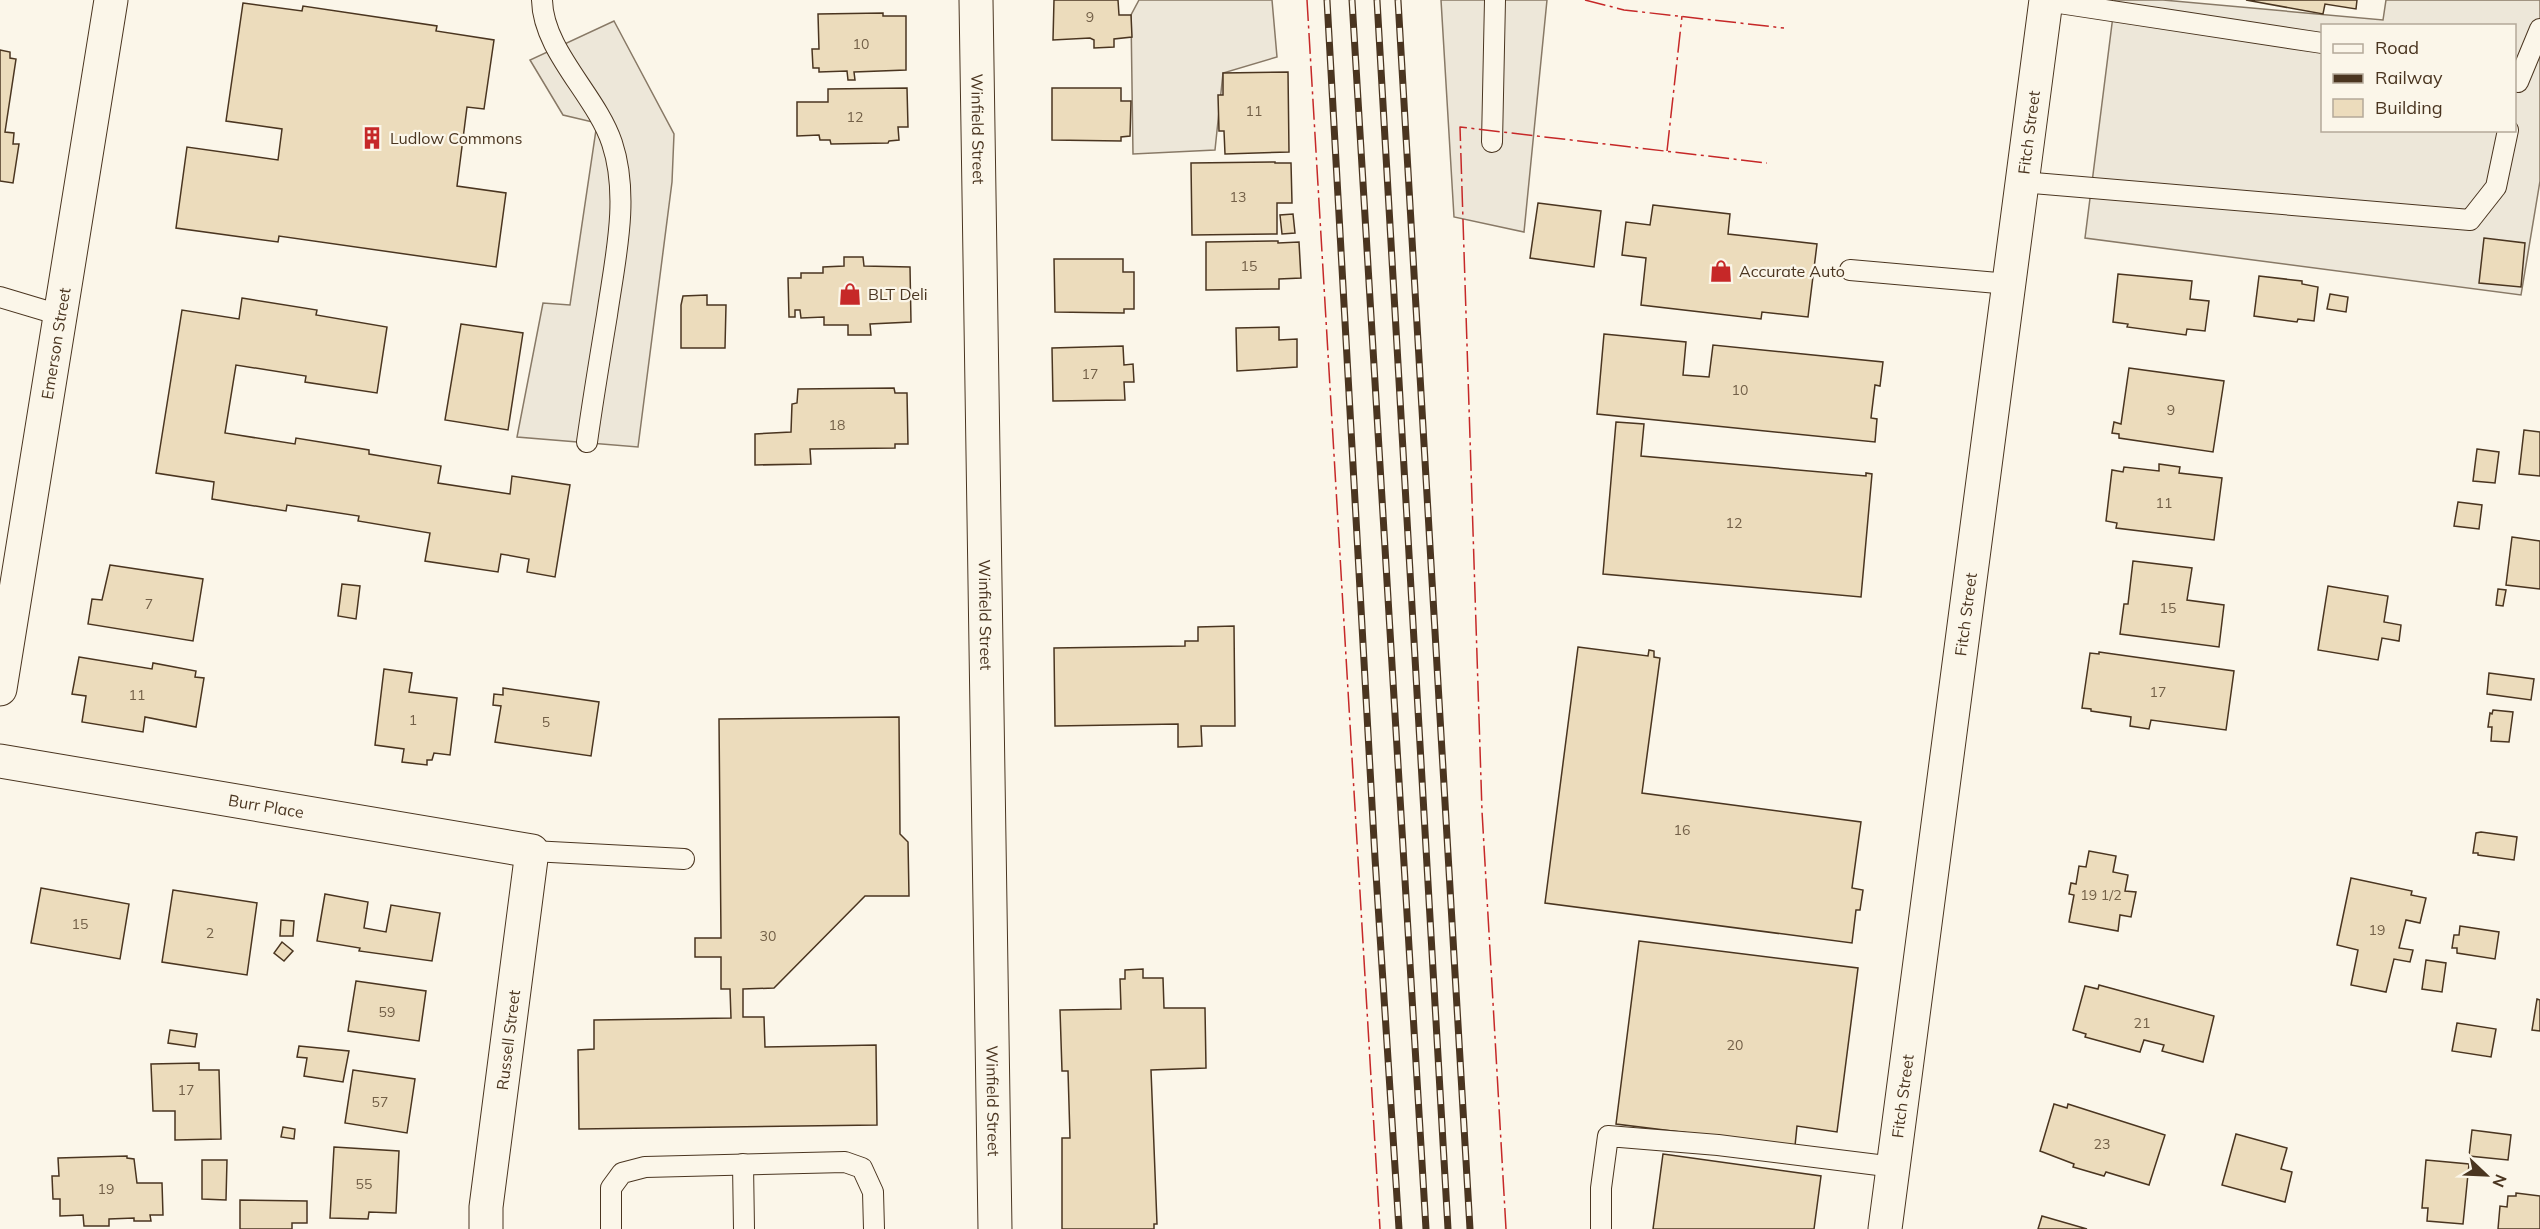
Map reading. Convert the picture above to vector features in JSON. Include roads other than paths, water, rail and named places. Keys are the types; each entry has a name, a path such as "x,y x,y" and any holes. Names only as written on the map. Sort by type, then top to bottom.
{"street":[{"name":"Emerson Street","path":"0,689 111,0"},
{"name":"Winfield Street","path":"976,0 995,1229"},
{"name":"Fitch Street","path":"1885,1229 2046,1"},
{"name":"Burr Place","path":"0,761 532,851"},
{"name":"Russell Street","path":"486,1229 486,1207 532,851"}],"lane":[{"path":"542,0 552,40 596,106 612,142 621,181 616,253 587,442"},
{"path":"1492,142 1495,0"},
{"path":"2046,1 2321,43"},
{"path":"2516,87 2540,29"},
{"path":"2022,182 2470,220 2496,186 2508,132"},
{"path":"1850,270 2009,284"},
{"path":"0,297 60,315"},
{"path":"532,851 684,859"},
{"path":"1601,1229 1601,1188 1608,1136 1718,1145 1893,1167"},
{"path":"611,1229 611,1188 622,1173 645,1167 845,1162 862,1168 873,1192 874,1229"},
{"path":"743,1164 744,1229"}],"railway":[{"path":"1327,0 1375,858 1399,1229"},
{"path":"1352,0 1426,1229"},
{"path":"1377,0 1448,1229"},
{"path":"1398,0 1470,1229"}],"place":[{"name":"Ludlow Commons","path":"372,138"},
{"name":"Accurate Auto","path":"1721,271"},
{"name":"BLT Deli","path":"850,294"}]}
